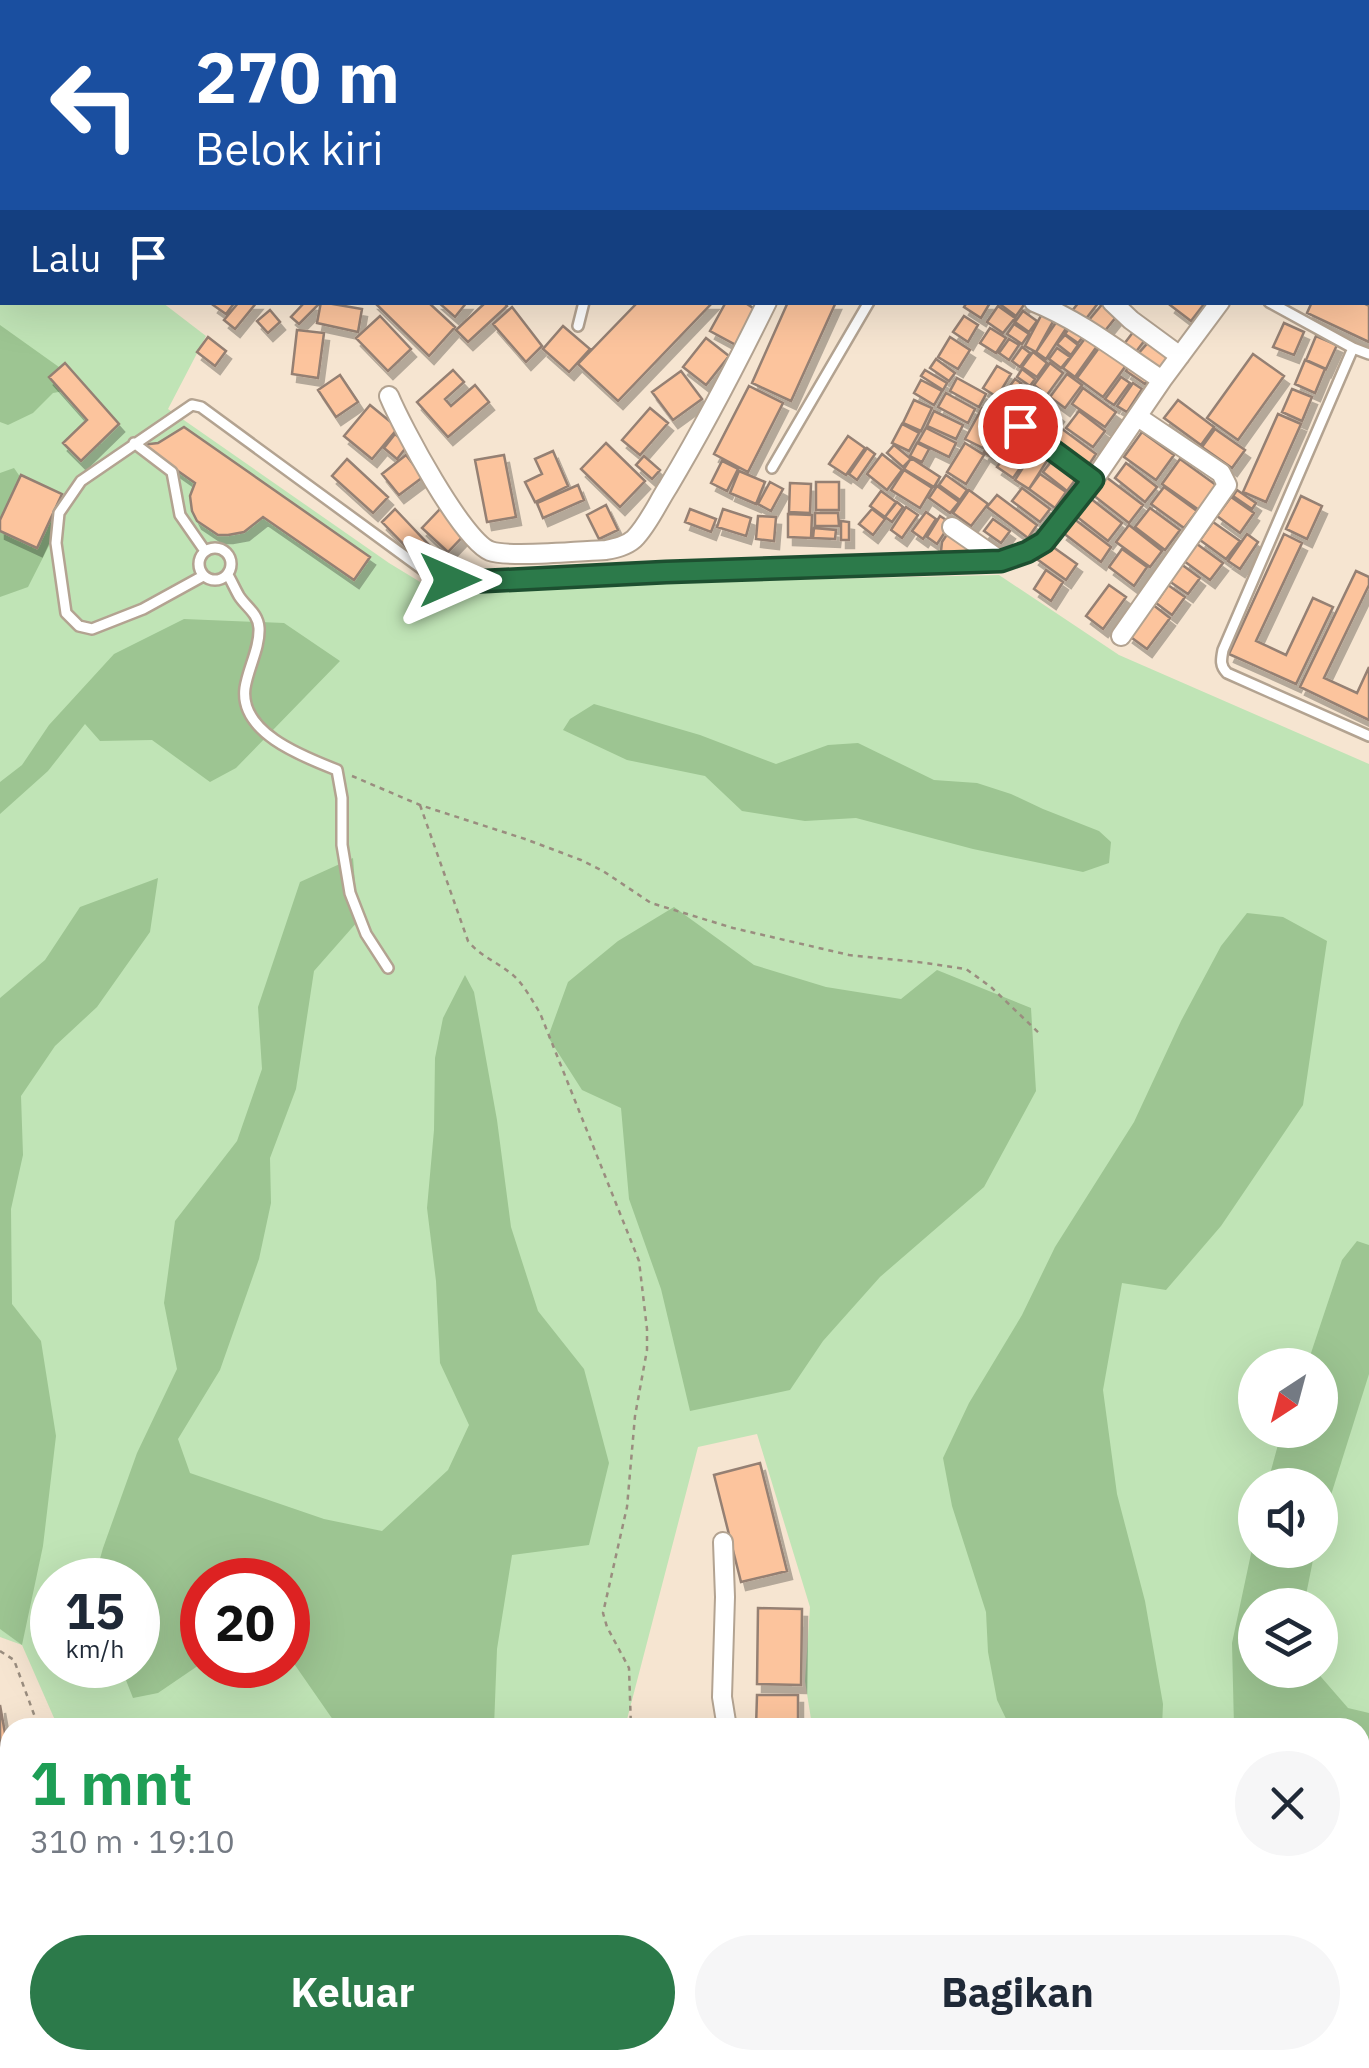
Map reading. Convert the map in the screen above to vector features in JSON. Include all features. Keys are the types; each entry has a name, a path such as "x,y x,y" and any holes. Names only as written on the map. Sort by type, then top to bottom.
{"street":[{"path":"389,396 422,462 483,548 500,554 606,550 631,542 642,530 766,305"},
{"path":"1041,305 1088,330 1162,380"},
{"path":"1115,305 1180,356"},
{"path":"952,527 1001,561 1044,542 1218,305"},
{"path":"996,408 1093,480"},
{"path":"1121,636 1228,485 1221,473 1138,417"},
{"path":"723,1542 725,1718"}],"lane":[{"path":"578,326 583,305"},
{"path":"772,468 867,305"},
{"path":"1274,305 1369,354"},
{"path":"1353,348 1222,650 1221,661 1228,674 1369,736"},
{"path":"203,576 143,609 92,628 79,626 66,613 56,542 59,513 81,481 192,405 201,406 425,570 450,580 1001,561"},
{"path":"134,443 172,472 180,515 205,551"},
{"path":"218,548 229,556 228,575 216,581 203,576 198,568 205,551 218,548"},
{"path":"228,575 240,599 257,616 260,631 244,692 251,718 296,754 337,770 350,894 366,934 388,968"}],"path":[{"path":"337,770 420,805 581,860 650,903 850,956 966,969 1040,1034"},
{"path":"420,805 468,941 513,974 540,1013 639,1261 647,1350 635,1416 627,1507 603,1613 629,1668 632,1718"},
{"path":"0,1651 14,1660 34,1718"}],"green space":[{"path":"0,305 166,305 206,336 168,409 430,588 999,575 1119,655 1369,764 1369,1718 811,1718 805,1681 810,1607 757,1434 698,1447 627,1718 54,1718 41,1688 160,1688 160,1558 30,1558 30,1663 22,1645 0,1637"},
{"path":"0,325 87,387 53,393 33,413 8,425 0,422"},
{"path":"14,468 57,530 28,587 0,597 0,473"},
{"path":"184,619 284,623 340,661 236,768 210,782 152,740 100,741 85,724 48,771 0,814 0,782 22,765 49,725 114,654"},
{"path":"594,704 700,735 776,764 828,745 858,743 934,780 977,783 1099,831 1111,842 1109,863 1083,872 973,849 856,818 805,821 742,811 705,776 627,760 563,730 570,719"},
{"path":"353,858 358,921 314,971 296,1089 270,1158 271,1203 259,1259 220,1370 178,1439 190,1473 324,1519 382,1531 448,1470 469,1425 440,1363 427,1208 435,1058 443,1018 465,975 474,992 511,1227 538,1311 584,1369 609,1463 589,1545 512,1555 497,1649 494,1718 332,1718 310,1687 310,1558 180,1558 180,1678 158,1693 133,1698 129,1688 160,1688 160,1558 100,1558 137,1453 177,1369 164,1303 175,1221 237,1141 262,1069 258,1007 300,882"},
{"path":"158,878 150,932 97,1007 55,1046 21,1096 23,1155 11,1209 12,1304 41,1341 56,1436 40,1558 30,1558 30,1607 22,1645 0,1629 0,998 45,960 80,907"},
{"path":"674,907 754,965 826,987 901,999 937,970 1031,1008 1036,1091 984,1187 880,1277 823,1341 790,1390 690,1411 661,1289 629,1199 621,1108 582,1090 548,1037 568,982 618,941"},
{"path":"1247,913 1283,917 1327,941 1303,1105 1221,1226 1166,1290 1122,1283 1103,1390 1117,1494 1145,1601 1162,1718 1006,1718 997,1700 988,1652 986,1612 952,1506 943,1458 1055,1247 1134,1122 1221,946"},
{"path":"1357,1241 1369,1245 1369,1374 1338,1473 1338,1468 1272,1468 1277,1448 1338,1448 1338,1348 1313,1348 1342,1260"},
{"path":"1248,1568 1311,1568 1307,1588 1244,1588"},
{"path":"1238,1615 1238,1688 1331,1688 1348,1708 1369,1713 1369,1718 1234,1718 1232,1643"}],"building":[{"path":"213,305 233,305 226,314"},
{"path":"236,305 255,305 235,329 224,320"},
{"path":"302,305 318,305 299,324 291,317"},
{"path":"320,305 362,309 358,332 317,323"},
{"path":"377,305 431,305 455,327 429,356"},
{"path":"441,305 465,305 455,317"},
{"path":"483,305 507,306 468,342 456,330"},
{"path":"635,305 710,305 618,401 578,364"},
{"path":"724,305 748,305 756,310 736,345 710,331"},
{"path":"787,305 835,305 791,401 752,383"},
{"path":"965,305 989,305 981,318"},
{"path":"1001,305 1024,305 1016,316"},
{"path":"1077,305 1097,305 1085,320 1072,311"},
{"path":"1102,305 1120,312 1104,332 1089,320"},
{"path":"1170,305 1203,305 1191,321"},
{"path":"1311,305 1367,305 1369,342 1307,313"},
{"path":"998,306 1015,318 1003,333 987,322"},
{"path":"512,307 542,346 526,362 493,324"},
{"path":"270,310 280,322 268,333 257,321"},
{"path":"1044,310 1056,316 1036,352 1025,346"},
{"path":"1023,311 1037,321 1029,332 1015,322"},
{"path":"380,316 411,349 388,371 356,338"},
{"path":"964,316 978,325 968,342 953,332"},
{"path":"1059,318 1069,324 1046,359 1036,352"},
{"path":"1073,323 1086,333 1078,343 1065,334"},
{"path":"1284,323 1304,332 1294,355 1273,347"},
{"path":"1014,324 1029,334 1022,344 1007,334"},
{"path":"563,326 590,349 569,372 543,349"},
{"path":"1137,327 1148,336 1135,353 1124,344"},
{"path":"990,328 1006,338 996,353 980,343"},
{"path":"297,330 324,333 318,378 292,374"},
{"path":"1089,333 1100,342 1075,377 1063,368"},
{"path":"1065,335 1078,345 1071,355 1057,344"},
{"path":"1316,336 1337,345 1326,369 1306,360"},
{"path":"208,337 226,351 215,366 197,352"},
{"path":"950,337 970,350 958,369 938,357"},
{"path":"1153,337 1172,353 1157,371 1138,354"},
{"path":"706,338 729,356 706,385 683,367"},
{"path":"1009,339 1019,345 1009,360 999,353"},
{"path":"1104,341 1130,360 1103,397 1077,378"},
{"path":"1022,347 1030,353 1020,367 1012,361"},
{"path":"1057,348 1070,357 1061,368 1049,359"},
{"path":"1033,352 1047,363 1037,377 1022,367"},
{"path":"1253,354 1284,376 1238,440 1207,418"},
{"path":"936,359 955,373 949,381 930,368"},
{"path":"1305,360 1325,369 1315,393 1295,384"},
{"path":"1133,361 1152,374 1145,384 1126,371"},
{"path":"65,363 119,424 81,461 63,443 87,420 49,377"},
{"path":"1050,363 1063,373 1047,395 1034,385"},
{"path":"997,366 1011,374 997,397 983,388"},
{"path":"1022,369 1035,379 1030,386 1017,377"},
{"path":"453,370 464,382 445,399 451,406 475,385 489,402 448,437 417,402"},
{"path":"925,370 947,383 943,390 921,376"},
{"path":"681,371 702,399 673,420 652,392"},
{"path":"1067,374 1082,385 1065,408 1050,397"},
{"path":"340,375 358,402 336,417 318,390"},
{"path":"1121,377 1130,383 1114,405 1105,399"},
{"path":"957,378 986,394 979,407 950,391"},
{"path":"1015,379 1021,383 1007,402 1001,398"},
{"path":"921,380 942,391 934,405 914,393"},
{"path":"1133,383 1142,389 1127,412 1117,406"},
{"path":"1022,385 1036,396 1029,405 1015,395"},
{"path":"749,386 783,403 748,472 714,454"},
{"path":"1083,388 1116,412 1105,427 1072,404"},
{"path":"1292,389 1312,397 1302,421 1282,412"},
{"path":"946,393 975,409 968,423 938,407"},
{"path":"1038,397 1049,405 1042,415 1031,406"},
{"path":"1016,399 1026,407 1019,418 1008,409"},
{"path":"914,400 932,408 921,431 903,423"},
{"path":"1178,400 1214,427 1201,445 1164,418"},
{"path":"370,405 398,428 372,459 344,436"},
{"path":"650,408 668,423 640,455 622,440"},
{"path":"982,408 1000,418 983,448 965,439"},
{"path":"1028,408 1038,415 1030,427 1020,419"},
{"path":"1052,408 1059,414 1052,423 1045,418"},
{"path":"934,411 963,425 956,439 927,426"},
{"path":"1079,411 1105,431 1093,447 1066,428"},
{"path":"1278,414 1301,424 1266,502 1243,492"},
{"path":"1040,418 1050,425 1042,435 1032,428"},
{"path":"1003,422 1018,432 998,462 984,452"},
{"path":"1054,423 1096,454 1086,469 1044,437"},
{"path":"902,424 919,433 909,451 892,443"},
{"path":"184,427 370,557 354,580 263,517 244,532 228,535 218,535 197,521 190,496 195,483 141,445 158,443"},
{"path":"926,428 956,443 949,457 918,442"},
{"path":"1215,429 1245,450 1232,468 1202,447"},
{"path":"1142,432 1174,455 1156,480 1124,457"},
{"path":"1021,433 1037,444 1013,478 997,467"},
{"path":"395,434 408,445 397,459 384,448"},
{"path":"848,436 865,448 846,475 829,464"},
{"path":"606,443 645,481 620,507 581,469"},
{"path":"917,443 929,449 922,462 910,456"},
{"path":"965,443 984,455 966,484 947,472"},
{"path":"1038,444 1052,453 1029,489 1015,480"},
{"path":"894,445 911,459 903,467 887,453"},
{"path":"867,448 875,454 857,480 849,474"},
{"path":"553,451 568,486 535,502 525,482 542,474 535,459"},
{"path":"882,454 902,470 887,490 867,474"},
{"path":"406,455 423,477 399,495 382,474"},
{"path":"504,455 516,517 487,522 475,460"},
{"path":"644,456 660,470 652,479 636,465"},
{"path":"911,458 940,477 934,487 904,469"},
{"path":"1054,458 1078,476 1067,491 1043,472"},
{"path":"347,459 388,497 373,513 332,476"},
{"path":"1180,459 1216,485 1199,510 1162,484"},
{"path":"722,461 738,469 727,491 711,483"},
{"path":"1126,463 1157,487 1145,502 1115,478"},
{"path":"904,470 932,488 920,508 891,490"},
{"path":"739,471 765,482 756,504 730,493"},
{"path":"1040,474 1066,492 1055,508 1029,489"},
{"path":"21,475 62,494 37,548 0,531 0,520"},
{"path":"946,475 967,490 960,500 939,485"},
{"path":"1106,477 1143,505 1129,523 1093,495"},
{"path":"770,482 783,489 771,511 758,504"},
{"path":"816,482 839,482 839,510 816,510"},
{"path":"790,483 811,484 810,513 789,512"},
{"path":"578,485 584,500 543,518 537,503"},
{"path":"937,486 959,502 950,513 929,498"},
{"path":"1164,487 1197,511 1184,528 1151,504"},
{"path":"1022,488 1050,509 1040,522 1012,501"},
{"path":"969,490 988,504 971,526 953,513"},
{"path":"1237,490 1256,503 1252,509 1233,496"},
{"path":"881,491 896,502 885,517 870,506"},
{"path":"997,495 1037,525 1028,538 987,507"},
{"path":"1301,496 1322,506 1307,539 1286,529"},
{"path":"1231,497 1254,513 1240,533 1217,516"},
{"path":"1090,498 1122,523 1108,541 1076,516"},
{"path":"897,502 903,507 892,522 885,517"},
{"path":"606,505 618,530 599,539 587,515"},
{"path":"906,507 918,515 902,538 891,530"},
{"path":"441,508 467,532 448,552 422,528"},
{"path":"1150,508 1180,530 1165,550 1135,527"},
{"path":"395,509 429,545 416,557 382,522"},
{"path":"690,509 716,519 711,532 685,522"},
{"path":"723,509 751,518 746,536 717,527"},
{"path":"872,509 885,519 873,535 859,524"},
{"path":"926,512 936,519 923,539 912,531"},
{"path":"815,513 838,513 839,526 815,526"},
{"path":"788,514 812,515 811,538 788,537"},
{"path":"758,516 776,517 774,541 756,539"},
{"path":"940,516 951,523 937,544 927,537"},
{"path":"1073,518 1111,547 1101,562 1062,532"},
{"path":"993,519 1010,531 1001,543 984,531"},
{"path":"841,521 849,522 849,540 841,540"},
{"path":"1213,522 1240,541 1226,559 1200,540"},
{"path":"1129,525 1162,551 1150,567 1116,542"},
{"path":"814,528 836,530 835,539 813,538"},
{"path":"950,530 973,544 972,554 941,551"},
{"path":"1247,534 1258,542 1240,569 1228,561"},
{"path":"1284,534 1302,543 1256,641 1286,655 1313,598 1333,607 1296,684 1229,654"},
{"path":"1046,542 1077,564 1066,580 1034,557"},
{"path":"1197,544 1223,563 1210,580 1184,561"},
{"path":"1122,549 1147,567 1134,586 1109,567"},
{"path":"1181,564 1200,578 1188,594 1169,581"},
{"path":"1046,570 1063,582 1051,601 1034,589"},
{"path":"1356,571 1369,577 1369,585 1324,678 1357,693 1369,667 1369,720 1300,687"},
{"path":"1109,585 1126,597 1103,629 1086,616"},
{"path":"1168,585 1185,597 1172,615 1156,603"},
{"path":"1152,604 1170,618 1147,649 1128,635"},
{"path":"760,1463 787,1571 741,1582 714,1475"},
{"path":"758,1608 802,1609 801,1685 757,1684"},
{"path":"757,1695 798,1695 798,1718 756,1718"}],"route":[{"path":"450,580 1001,561 1044,542 1093,480 1020,426"}]}
